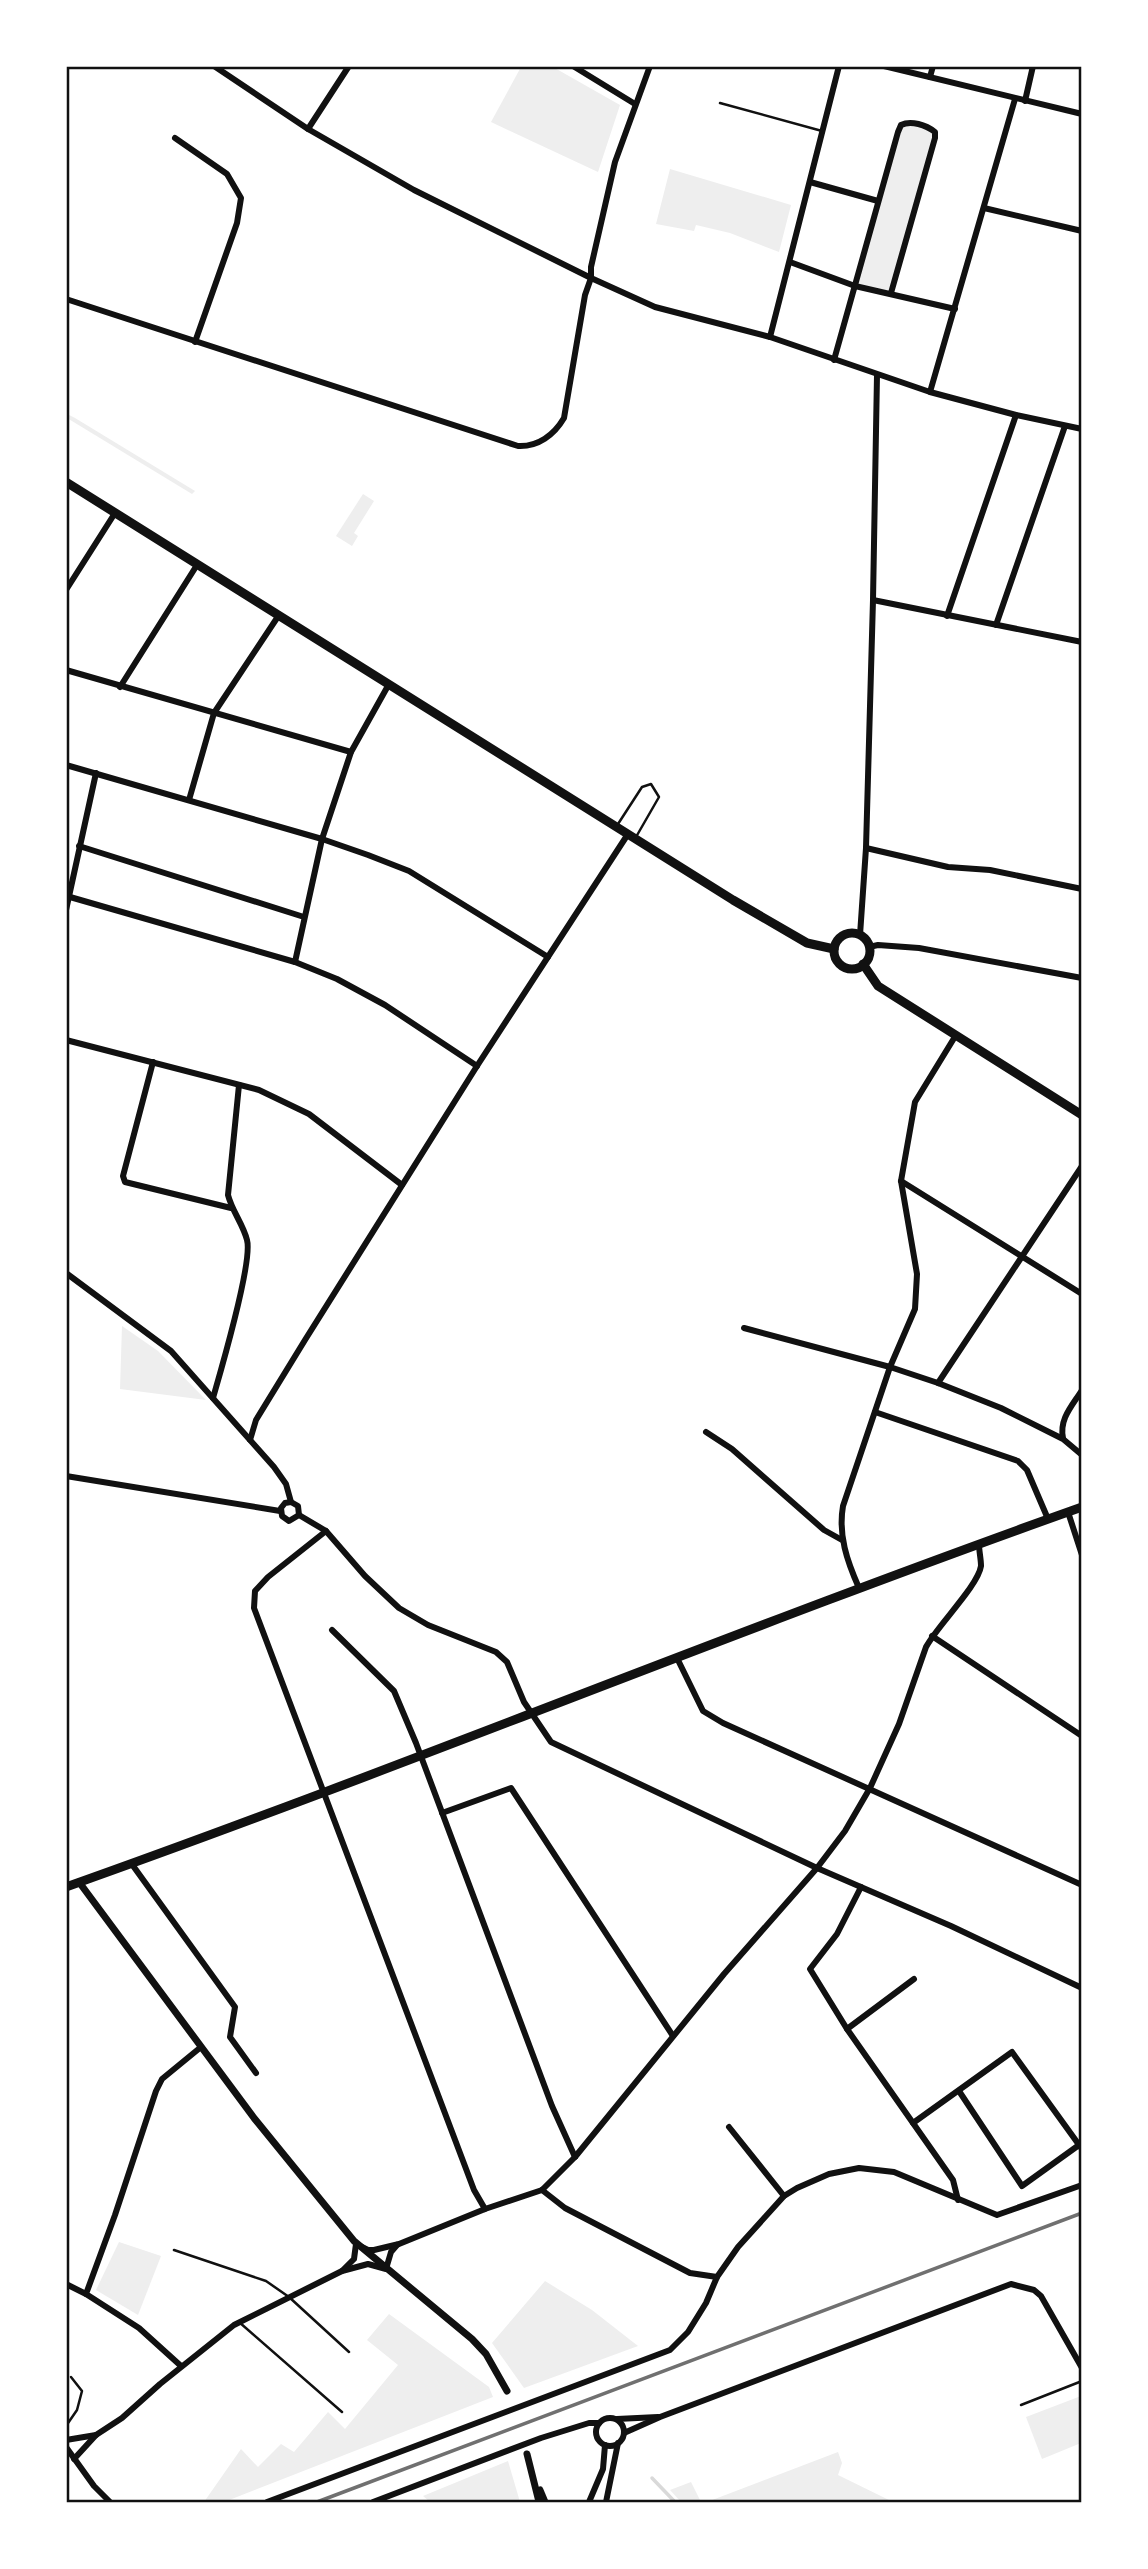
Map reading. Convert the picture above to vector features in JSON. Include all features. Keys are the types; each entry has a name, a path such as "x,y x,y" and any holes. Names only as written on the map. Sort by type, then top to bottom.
{"main road":[{"path":"66,482 616,827 807,943 834,949"},
{"path":"843,935 860,935 869,947 869,957 863,964 852,968 841,965 834,949 843,935"},
{"path":"863,964 878,986 1082,1115"},
{"path":"66,1887 531,1714 859,1588 1082,1507"}],"street":[{"path":"214,66 308,129 414,190 655,307 770,338 930,392 1082,429"},
{"path":"308,129 349,66"},
{"path":"573,66 635,104"},
{"path":"66,299 518,446 526,446 553,433 564,418 584,295 591,278 591,267 615,162 650,66"},
{"path":"770,338 839,66"},
{"path":"884,66 1082,114"},
{"path":"930,77 933,66"},
{"path":"1025,101 1034,66"},
{"path":"930,392 1015,99"},
{"path":"834,360 901,125 908,122 930,128 935,132 935,138 891,293"},
{"path":"175,138 227,174 241,198 237,223 195,342"},
{"path":"810,182 878,201"},
{"path":"984,208 1082,231"},
{"path":"790,262 855,286 955,310"},
{"path":"860,935 866,848 877,375"},
{"path":"947,616 1016,415"},
{"path":"996,625 1065,425"},
{"path":"66,590 115,513"},
{"path":"120,687 197,565"},
{"path":"873,600 1082,642"},
{"path":"189,800 214,713 279,615"},
{"path":"66,670 351,752"},
{"path":"295,962 322,839 351,752 388,684"},
{"path":"66,765 322,839 409,871 548,957"},
{"path":"66,910 96,773"},
{"path":"250,1440 256,1420 477,1066 632,836"},
{"path":"79,846 304,916"},
{"path":"866,848 948,867 990,870 1082,889"},
{"path":"70,897 295,962 337,979 385,1005 477,1066"},
{"path":"869,947 878,945 919,948 1082,978"},
{"path":"859,1588 842,1540 840,1524 843,1506 890,1367 915,1309 916,1274 901,1181 915,1102 956,1035"},
{"path":"66,1040 260,1090 309,1114 402,1185"},
{"path":"153,1062 122,1176 125,1182 231,1208"},
{"path":"214,1398 244,1279 248,1241 231,1208 228,1195 239,1085"},
{"path":"938,1383 1082,1166"},
{"path":"901,1181 1082,1294"},
{"path":"66,1273 171,1351 286,1484 291,1502 298,1506 299,1515"},
{"path":"744,1328 890,1367 938,1383 1001,1408 1063,1438 1082,1455"},
{"path":"1063,1438 1061,1428 1064,1418 1082,1390"},
{"path":"875,1412 1018,1461 1027,1470 1048,1519"},
{"path":"706,1432 741,1456 824,1530 842,1540"},
{"path":"66,1476 281,1511"},
{"path":"291,1502 283,1505 282,1516 292,1521 299,1515"},
{"path":"1068,1512 1082,1555"},
{"path":"299,1515 326,1531 365,1576 399,1608 428,1625 496,1653 507,1662 531,1714 551,1742 817,1868 951,1926 1082,1988"},
{"path":"326,1531 268,1577 255,1591 254,1608 474,2190 485,2209"},
{"path":"356,2244 374,2250 399,2244 485,2209 542,2190 575,2157 845,1831 870,1788 899,1724 926,1647 971,1586 981,1567 979,1544"},
{"path":"332,1630 394,1691 552,2106 575,2157"},
{"path":"932,1636 1082,1736"},
{"path":"677,1658 703,1711 723,1723 1082,1885"},
{"path":"442,1813 511,1788 673,2036"},
{"path":"131,1863 235,2007 230,2037 256,2073"},
{"path":"79,1882 263,2129 356,2244 472,2339 486,2354 507,2391"},
{"path":"861,1887 837,1934 810,1969 847,2029 953,2180 958,2200"},
{"path":"847,2029 914,1979"},
{"path":"86,2294 156,2091 162,2079 201,2047"},
{"path":"913,2123 1012,2052 1080,2147 1022,2186 959,2091"},
{"path":"729,2127 784,2196"},
{"path":"267,2502 670,2350 688,2332 706,2303 717,2277 738,2248 784,2196 829,2174 859,2168 894,2172 997,2215 1082,2185"},
{"path":"542,2190 565,2208 690,2273 717,2277"},
{"path":"342,2271 354,2259 356,2244"},
{"path":"386,2269 391,2252 399,2244"},
{"path":"74,2459 96,2435 122,2418 181,2366 239,2322 342,2271 368,2264 386,2269"},
{"path":"66,2284 139,2328 181,2366"},
{"path":"606,2502 618,2443 624,2433 1010,2284 1034,2290 1041,2296 1082,2368"},
{"path":"373,2502 541,2438 589,2423 599,2423 609,2418 660,2417"},
{"path":"617,2419 624,2433"},
{"path":"599,2423 596,2436 606,2445"},
{"path":"66,2440 96,2435"},
{"path":"606,2445 618,2443"},
{"path":"589,2502 603,2469 606,2445"},
{"path":"66,2447 110,2502"},
{"path":"527,2454 539,2502"},
{"path":"534,2480 551,2502"},
{"path":"540,2489 545,2502"}],"lane":[{"path":"720,103 821,131"},
{"path":"616,827 642,787 651,784 659,797 632,836"},
{"path":"174,2250 266,2281 289,2297 349,2352"},
{"path":"239,2322 342,2412"},
{"path":"66,2426 76,2410 82,2391 71,2377"},
{"path":"1021,2405 1082,2381"}],"shaded area":[{"path":"521,67 553,67 620,105 598,172 491,122"},
{"path":"908,122 935,132 891,293 855,286 898,132"},
{"path":"670,169 791,205 779,252 730,233 696,225 694,231 656,224"},
{"path":"67,414 195,491 192,494 67,418"},
{"path":"363,494 374,501 354,533 358,536 352,546 336,536"},
{"path":"122,1326 158,1351 206,1400 120,1389"},
{"path":"119,2242 161,2256 138,2315 96,2290"},
{"path":"545,2281 592,2310 638,2346 524,2388 492,2343"},
{"path":"389,2314 489,2387 493,2397 224,2502 204,2502 241,2449 258,2467 281,2444 294,2452 328,2412 345,2429 398,2365 367,2340"},
{"path":"1081,2396 1081,2443 1042,2459 1026,2417"},
{"path":"838,2452 842,2463 838,2475 891,2501 707,2502"},
{"path":"508,2461 520,2502 430,2502 423,2496"},
{"path":"691,2482 701,2502 681,2502 670,2490"}],"waterway":[{"path":"652,2478 675,2502"}],"railway":[{"path":"317,2502 1082,2213"}]}
